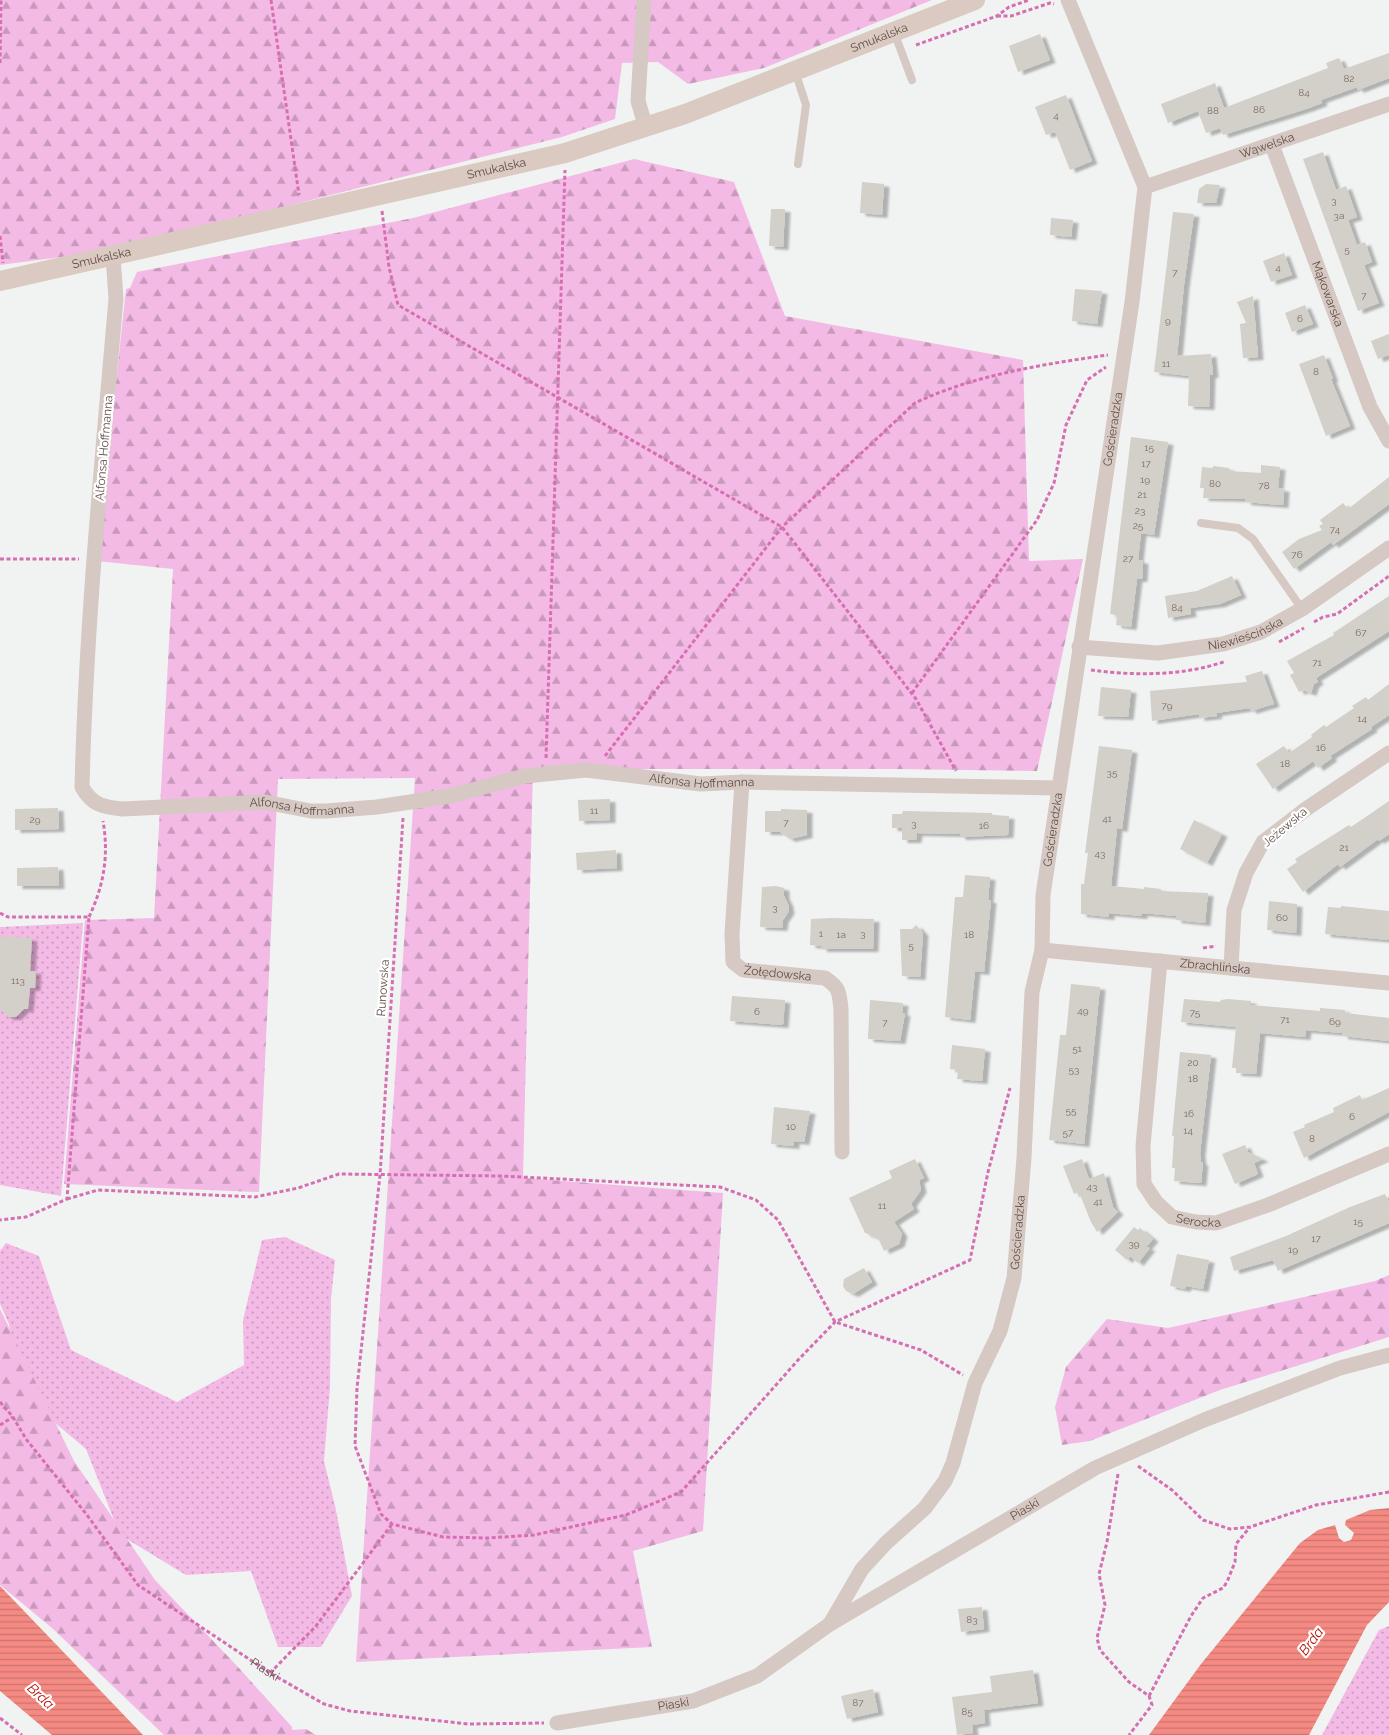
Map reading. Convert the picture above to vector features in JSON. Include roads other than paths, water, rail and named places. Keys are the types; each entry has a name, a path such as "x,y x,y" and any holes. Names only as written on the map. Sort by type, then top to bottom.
{"street":[{"path":"644,0 638,101 646,128"},
{"name":"Smukalska","path":"3,280 564,153 646,128 975,0"},
{"name":"Gościeradzka","path":"830,1624 862,1569 886,1543 925,1508 945,1480 953,1463 975,1383 1000,1331 1014,1278 1024,1158 1032,992 1042,950 1043,895 1079,647 1125,353 1145,187 1068,1"},
{"name":"Wąwelska","path":"1145,187 1389,104"},
{"name":"Mąkowarska","path":"1272,145 1370,407 1389,441"},
{"name":"Alfonsa Hoffmanna","path":"114,256 116,299 84,702 82,787 88,797 101,807 122,809 265,802 311,811 326,811 450,796 525,776 594,771 700,784 742,782 1059,788"},
{"name":"Niewieścińska","path":"1079,647 1158,653 1223,644 1261,632 1302,609 1389,548"},
{"name":"Jeżewska","path":"1232,968 1234,910 1246,873 1263,842 1306,809 1389,753"},
{"name":"Żołędowska","path":"742,782 732,934 733,962 743,970 825,978 835,985 840,993 842,1152"},
{"name":"Zbrachlińska","path":"1042,950 1389,983"},
{"name":"Serocka","path":"1160,961 1143,1146 1144,1184 1156,1202 1167,1212 1172,1216 1196,1222 1216,1223 1268,1205 1389,1154"},
{"name":"Piaski","path":"557,1722 693,1700 757,1676 830,1624 1094,1468 1204,1420 1294,1385 1340,1368 1389,1354"}],"lane":[{"path":"894,32 912,80"},
{"path":"795,71 806,105 798,164"},
{"path":"1201,523 1238,528 1253,539 1302,609"}],"water":[{"name":"Brda","path":"1389,1508 1389,1602 1367,1625 1309,1735 1149,1735 1201,1664 1300,1543 1318,1530 1335,1525 1339,1538 1344,1542 1351,1540 1354,1533 1345,1525 1346,1520 1370,1510"},
{"name":"Brda","path":"0,1586 143,1735 52,1735 0,1691"}]}
